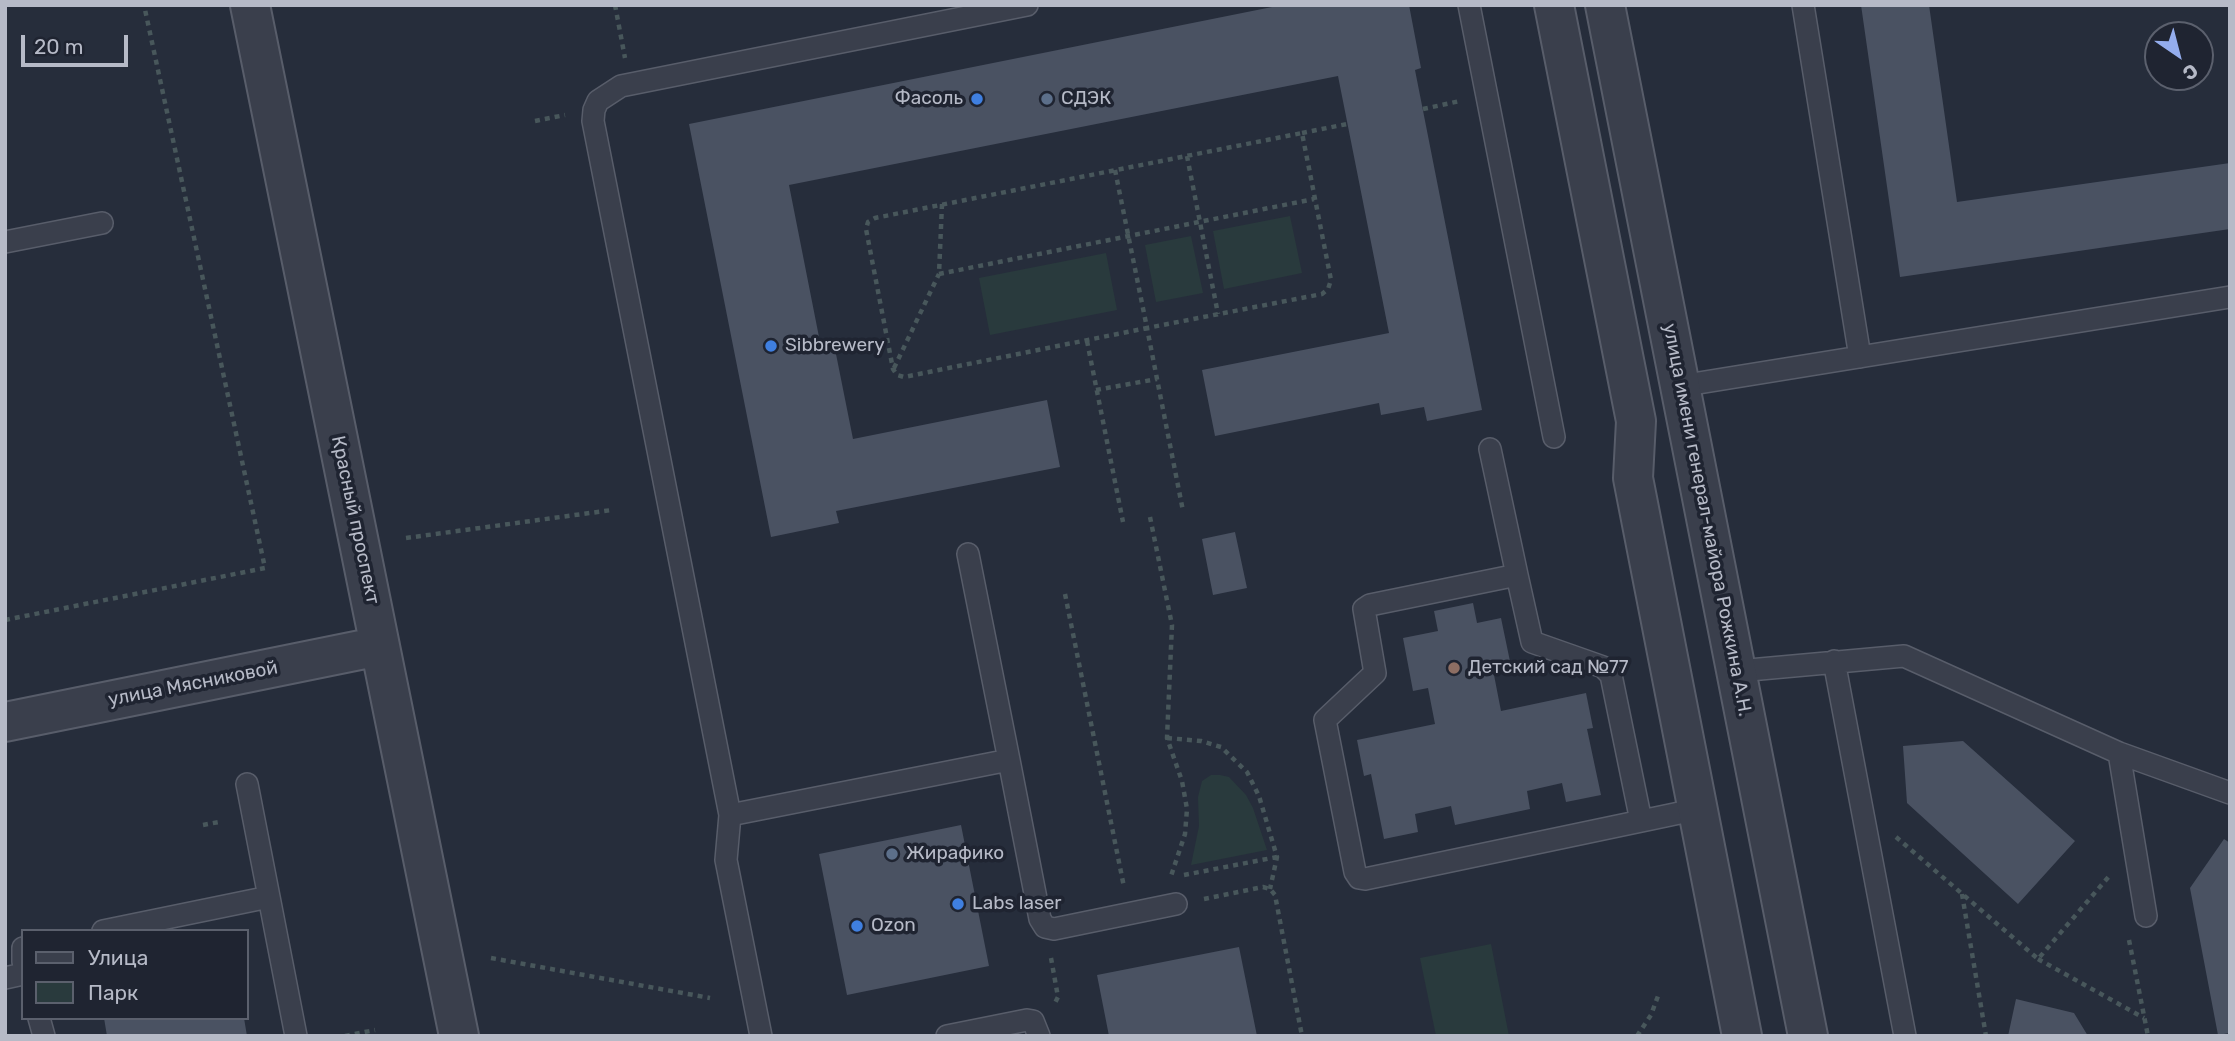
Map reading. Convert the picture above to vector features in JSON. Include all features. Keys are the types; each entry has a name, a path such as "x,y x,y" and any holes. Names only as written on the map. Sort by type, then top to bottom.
{"street":[{"name":"Красный проспект","path":"250,5 459,1036"},
{"path":"1554,5 1636,421 1633,478 1742,1036"},
{"name":"улица имени генерал-майора Рожкина А.Н.","path":"1605,5 1808,1036"},
{"name":"улица Мясниковой","path":"5,722 380,646"}],"lane":[{"path":"761,1036 726,860 730,815 593,121 595,108 598,101 621,86 1027,5"},
{"path":"1469,5 1554,437"},
{"path":"1803,5 1860,357"},
{"path":"5,242 102,222"},
{"path":"1680,386 2230,297"},
{"path":"1490,449 1532,642 1603,667 1611,675 1641,821"},
{"path":"968,554 1040,919 1045,927 1054,929 1176,904"},
{"path":"1517,575 1364,609 1375,673 1325,720 1355,872 1359,878 1365,879 1698,809"},
{"path":"1738,671 1904,656 2119,753 2230,793"},
{"path":"1834,661 1905,1036"},
{"path":"2119,753 2146,916"},
{"path":"730,815 1009,760"},
{"path":"247,784 296,1036"},
{"path":"113,929 269,897"},
{"path":"947,1036 1027,1020 1036,1029"}],"path":[{"path":"5,620 265,568 144,5"},
{"path":"615,5 624,52"},
{"path":"1423,109 1487,96"},
{"path":"1302,133 1331,280 1328,289 1322,294 904,377 897,375 893,369 866,229 869,222 875,218 942,204 1187,156 1302,133 1348,124"},
{"path":"1187,156 1218,314"},
{"path":"1115,170 1183,511"},
{"path":"939,274 1314,199"},
{"path":"893,369 939,274 942,204"},
{"path":"1087,341 1123,522"},
{"path":"1096,390 1157,379"},
{"path":"406,538 612,510"},
{"path":"1150,517 1172,625 1167,738 1182,781 1187,809 1185,834 1171,878 1277,857"},
{"path":"1065,594 1123,887 1135,885"},
{"path":"1167,738 1220,747 1234,757 1247,772 1259,796 1277,857 1270,889"},
{"path":"1863,809 2038,959 2145,1018"},
{"path":"203,825 219,822"},
{"path":"2038,959 2133,848"},
{"path":"1176,904 1263,887 1270,889 1275,895 1302,1036"},
{"path":"1962,893 1986,1036"},
{"path":"2146,916 2126,920 2148,1036"},
{"path":"1036,1029 1058,1000 1048,946"},
{"path":"491,958 710,998"},
{"path":"1637,1036 1651,1015 1658,996"},
{"path":"345,1036 375,1030"}],"green space":[{"path":"1290,216 1302,273 1224,289 1213,231"},
{"path":"1191,236 1203,293 1156,302 1145,245"},
{"path":"1106,253 1117,310 990,335 979,278"},
{"path":"1211,775 1229,777 1246,795 1267,850 1191,865 1199,826 1198,797 1202,781"},
{"path":"1491,944 1509,1036 1436,1036 1420,958"}],"building":[{"path":"1282,5 1409,5 1421,68 1415,70 1482,410 1427,421 1424,407 1381,415 1379,403 1215,436 1202,370 1389,333 1338,76 789,185 820,342 833,339 853,439 1047,400 1060,467 836,511 839,523 771,537 689,124"},
{"path":"1861,5 1929,5 1957,202 2230,163 2230,229 1900,277"},
{"path":"1235,532 1247,588 1213,595 1202,539"},
{"path":"1473,603 1477,623 1501,618 1512,671 1494,675 1501,711 1586,693 1593,728 1587,729 1601,795 1566,802 1562,783 1527,791 1530,809 1455,825 1451,806 1415,814 1418,832 1384,839 1371,774 1364,776 1357,740 1435,724 1428,688 1413,691 1403,638 1438,631 1434,611"},
{"path":"1963,741 2075,841 2018,904 1907,803 1903,746"},
{"path":"961,825 989,966 847,995 819,854"},
{"path":"2224,839 2230,843 2230,1033 2218,1035 2190,888"},
{"path":"1239,947 1257,1036 1109,1036 1097,975"},
{"path":"2016,999 2074,1013 2088,1036 2008,1036"},
{"path":"104,1020 244,1020 247,1036 107,1036"}],"place":[{"name":"Фасоль","path":"977,99"},
{"name":"СДЭК","path":"1047,99"},
{"name":"Sibbrewery","path":"771,346"},
{"name":"Детский сад №77","path":"1454,668"},
{"name":"Жирафико","path":"892,854"},
{"name":"Labs laser","path":"958,904"},
{"name":"Ozon","path":"857,926"}]}
